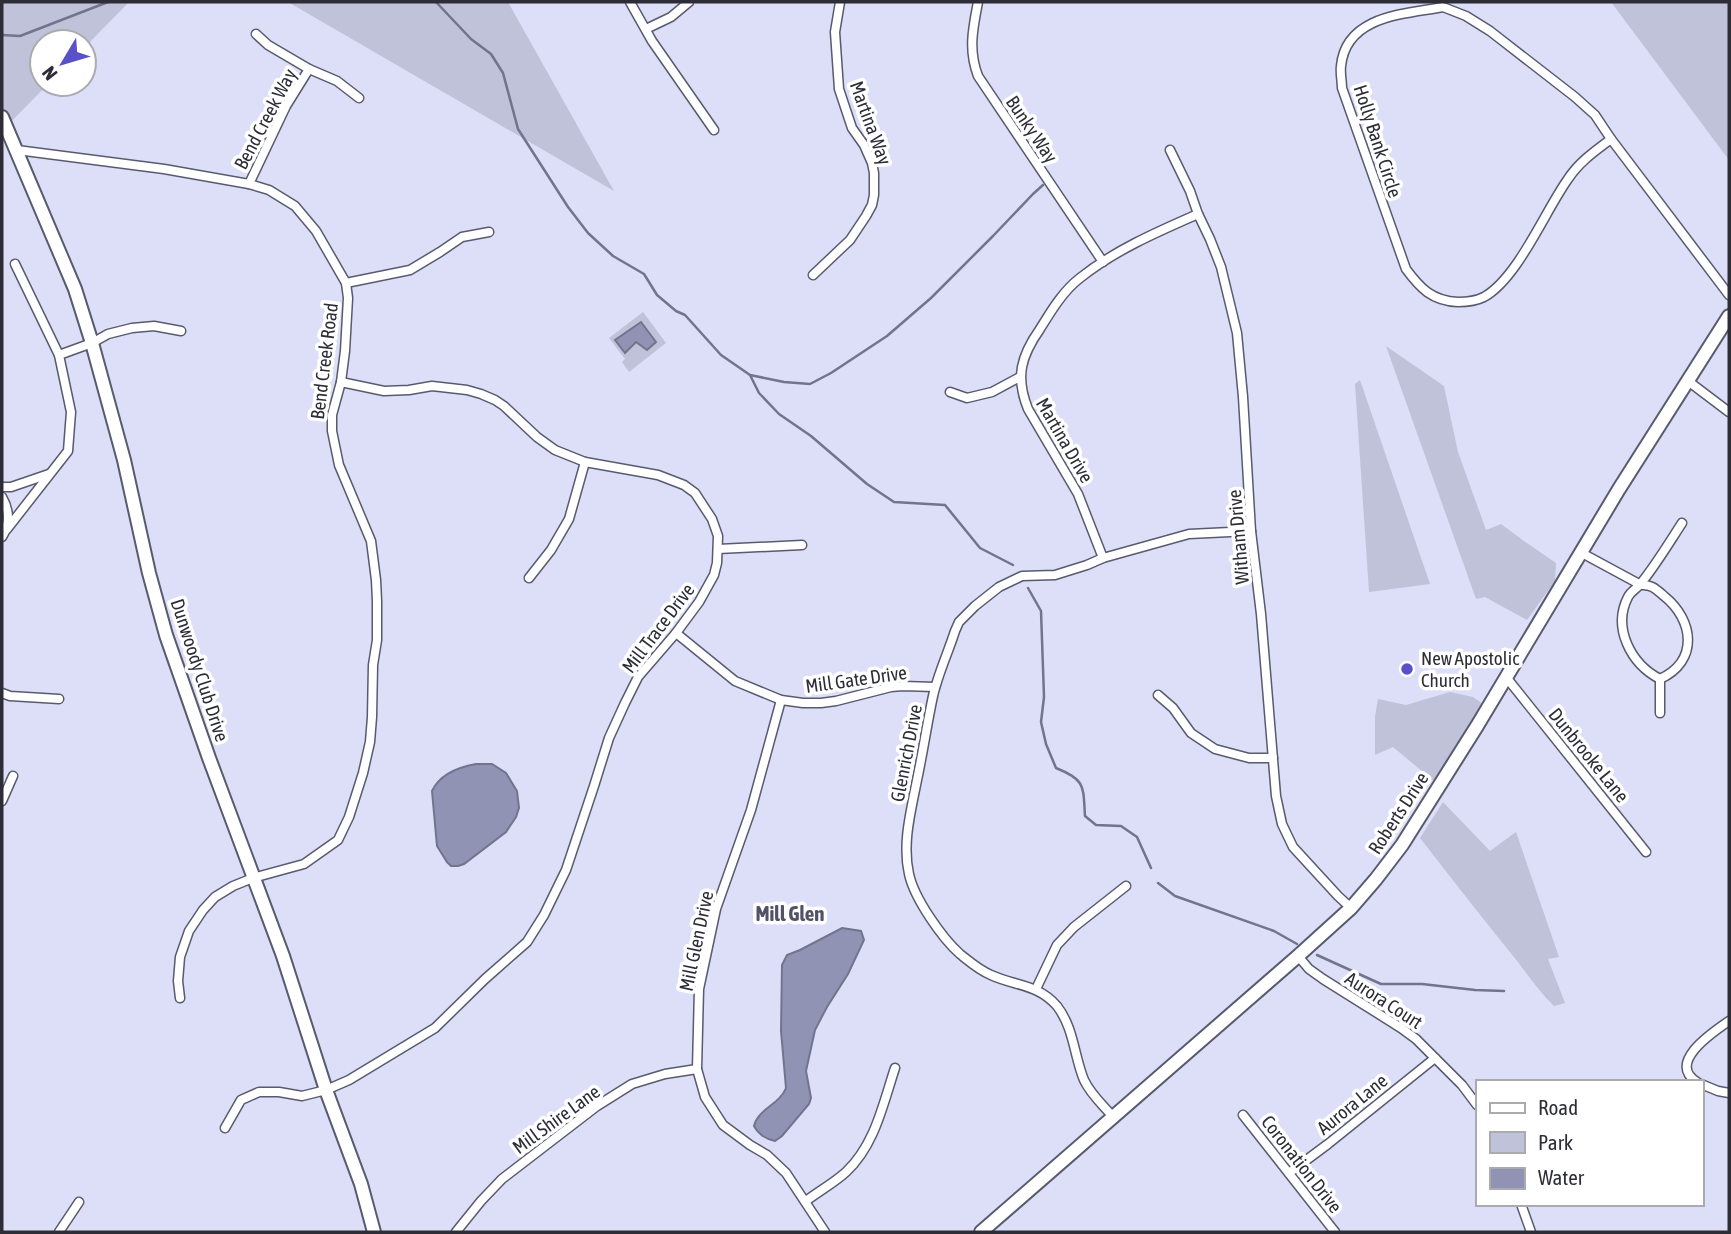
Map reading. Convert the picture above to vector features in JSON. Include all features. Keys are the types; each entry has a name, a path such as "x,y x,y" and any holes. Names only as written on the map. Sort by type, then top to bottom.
{"street":[{"path":"630,2 673,73 715,130"},
{"path":"646,29 671,17 690,2"},
{"name":"Martina Way","path":"813,275 850,240 872,205 874,195 872,163 852,128 839,89 835,33 840,2"},
{"name":"Bunky Way","path":"978,2 971,46 972,62 978,76 1103,262"},
{"name":"Holly Bank Circle","path":"1611,139 1579,165 1568,178 1517,263 1500,286 1469,302 1450,302 1420,288 1406,269 1342,88 1341,64 1345,50 1355,35 1368,25 1390,16 1443,7 1466,16 1575,97 1595,115 1729,295"},
{"path":"256,34 268,45 309,69 337,81 359,98"},
{"name":"Bend Creek Way","path":"249,184 286,106 309,69"},
{"name":"Dunwoody Club Drive","path":"2,117 75,289 124,460 166,635 283,956 361,1184 374,1232"},
{"name":"Bend Creek Road","path":"17,150 164,169 269,190 295,206 316,231 346,283 347,323 341,382 332,415 332,432 339,465 370,541 378,621 370,742 363,773 338,840 304,864 233,886 215,897 203,910 189,931 180,957 180,998"},
{"name":"Witham Drive","path":"1170,150 1191,191 1221,267 1237,332 1251,531 1261,614 1276,796 1282,824 1293,847 1351,908"},
{"path":"950,392 967,398 992,392 1020,377 1030,344 1051,312 1078,279 1149,236 1198,214"},
{"path":"346,283 410,270 462,237 489,232"},
{"path":"4,533 68,451 71,412 58,355 15,264"},
{"name":"Roberts Drive","path":"981,1232 1298,956 1366,892 1402,845 1580,552 1729,316"},
{"path":"58,355 92,343 107,334 132,328 154,326 181,331"},
{"name":"Martina Drive","path":"1020,377 1028,409 1079,494 1103,558"},
{"path":"1688,381 1729,412"},
{"name":"Mill Trace Drive","path":"225,1128 241,1100 259,1092 302,1096 327,1090 349,1080 435,1028 527,942 566,870 609,738 625,702 638,677 676,634 699,602 718,564 718,536 712,519 695,493 684,485 658,475 585,462 547,446 504,406 481,394 432,386 384,391 341,382"},
{"path":"529,578 551,550 569,519 585,462"},
{"path":"2,487 11,487 49,474"},
{"path":"2,497 8,510 8,523 4,533"},
{"path":"1660,679 1649,673 1628,647 1622,631 1623,610 1629,594 1641,585 1682,523"},
{"name":"Glenrich Drive","path":"1114,1118 1092,1094 1084,1080 1065,1019 1048,998 1036,989 991,975 957,951 924,908 912,886 906,859 906,843 935,687 959,622 999,587 1022,576 1055,575 1103,558 1189,534 1251,531"},
{"path":"718,549 802,545"},
{"path":"1580,552 1641,585 1648,584 1670,600 1682,618 1688,632 1685,657 1674,670 1660,679"},
{"name":"Mill Gate Drive","path":"676,634 735,681 781,700 821,703 891,687 935,687"},
{"name":"Dunbrooke Lane","path":"1506,677 1646,852"},
{"path":"1660,679 1660,713"},
{"path":"2,692 59,699"},
{"path":"1158,695 1173,708 1191,733 1215,749 1249,758 1273,758"},
{"name":"Mill Glen Drive","path":"781,700 751,810 716,909 699,989 697,1069 705,1097 723,1125 767,1155 786,1173 825,1232"},
{"path":"2,802 13,776"},
{"path":"1036,989 1057,945 1074,927 1126,886"},
{"name":"Aurora Court","path":"1298,956 1309,969 1323,979 1409,1034 1462,1085 1476,1104"},
{"path":"1694,1080 1686,1070 1693,1052 1704,1038 1729,1021"},
{"name":"Aurora Lane","path":"1289,1173 1435,1058"},
{"path":"806,1201 846,1171 866,1147 873,1135 895,1068"},
{"name":"Mill Shire Lane","path":"456,1232 502,1179 597,1106 632,1084 665,1074 697,1069"},
{"path":"1703,1085 1729,1093"},
{"name":"Coronation Drive","path":"1243,1115 1335,1232"},
{"path":"59,1232 79,1202"},
{"path":"1522,1206 1531,1232"}],"green space":[{"path":"2,2 129,2 98,34 98,28 28,28 28,98 34,98 2,131"},
{"path":"288,2 508,2 614,191"},
{"path":"1611,2 1729,2 1729,160"},
{"path":"643,312 666,343 629,372 622,362 625,359 609,338"},
{"path":"1386,346 1444,386 1458,452 1486,530 1501,524 1556,563 1555,581 1527,620 1485,597 1476,599"},
{"path":"1360,380 1430,584 1369,592 1355,384"},
{"path":"1450,692 1473,697 1483,704 1435,782 1393,747 1375,755 1378,699 1406,705"},
{"path":"1443,802 1490,851 1516,832 1559,957 1548,959 1565,1003 1554,1006 1547,999 1420,838"}],"water":[{"path":"641,322 656,342 647,350 636,342 625,353 615,340"},
{"path":"476,764 492,764 506,773 517,791 519,808 506,832 464,864 451,866 437,846 432,791 440,780 451,772"},
{"path":"842,928 861,931 864,940 848,974 815,1030 806,1071 811,1098 809,1104 782,1136 775,1141 768,1139 754,1126 760,1115 786,1088 781,1031 782,965 787,955"}],"waterway":[{"path":"2,35 20,36 108,2"},
{"path":"436,2 471,39 491,54 503,73 518,129 588,233 613,256 644,274 657,295 685,315 721,355 750,375 810,384 831,373 887,336 931,298 1043,185"},
{"path":"750,375 759,393 779,414 811,436 867,484 894,502 945,505 980,548 1013,565"},
{"path":"1028,588 1041,611 1044,697 1041,722 1056,768 1073,776 1081,785 1085,816 1096,825 1121,826 1137,837 1151,868"},
{"path":"1158,883 1175,896 1274,931 1297,944"},
{"path":"1317,955 1381,984 1422,984 1504,991"}],"place":[{"name":"New Apostolic Church","path":"1407,669"}],"district":[{"name":"Mill Glen","path":"790,913"}]}
